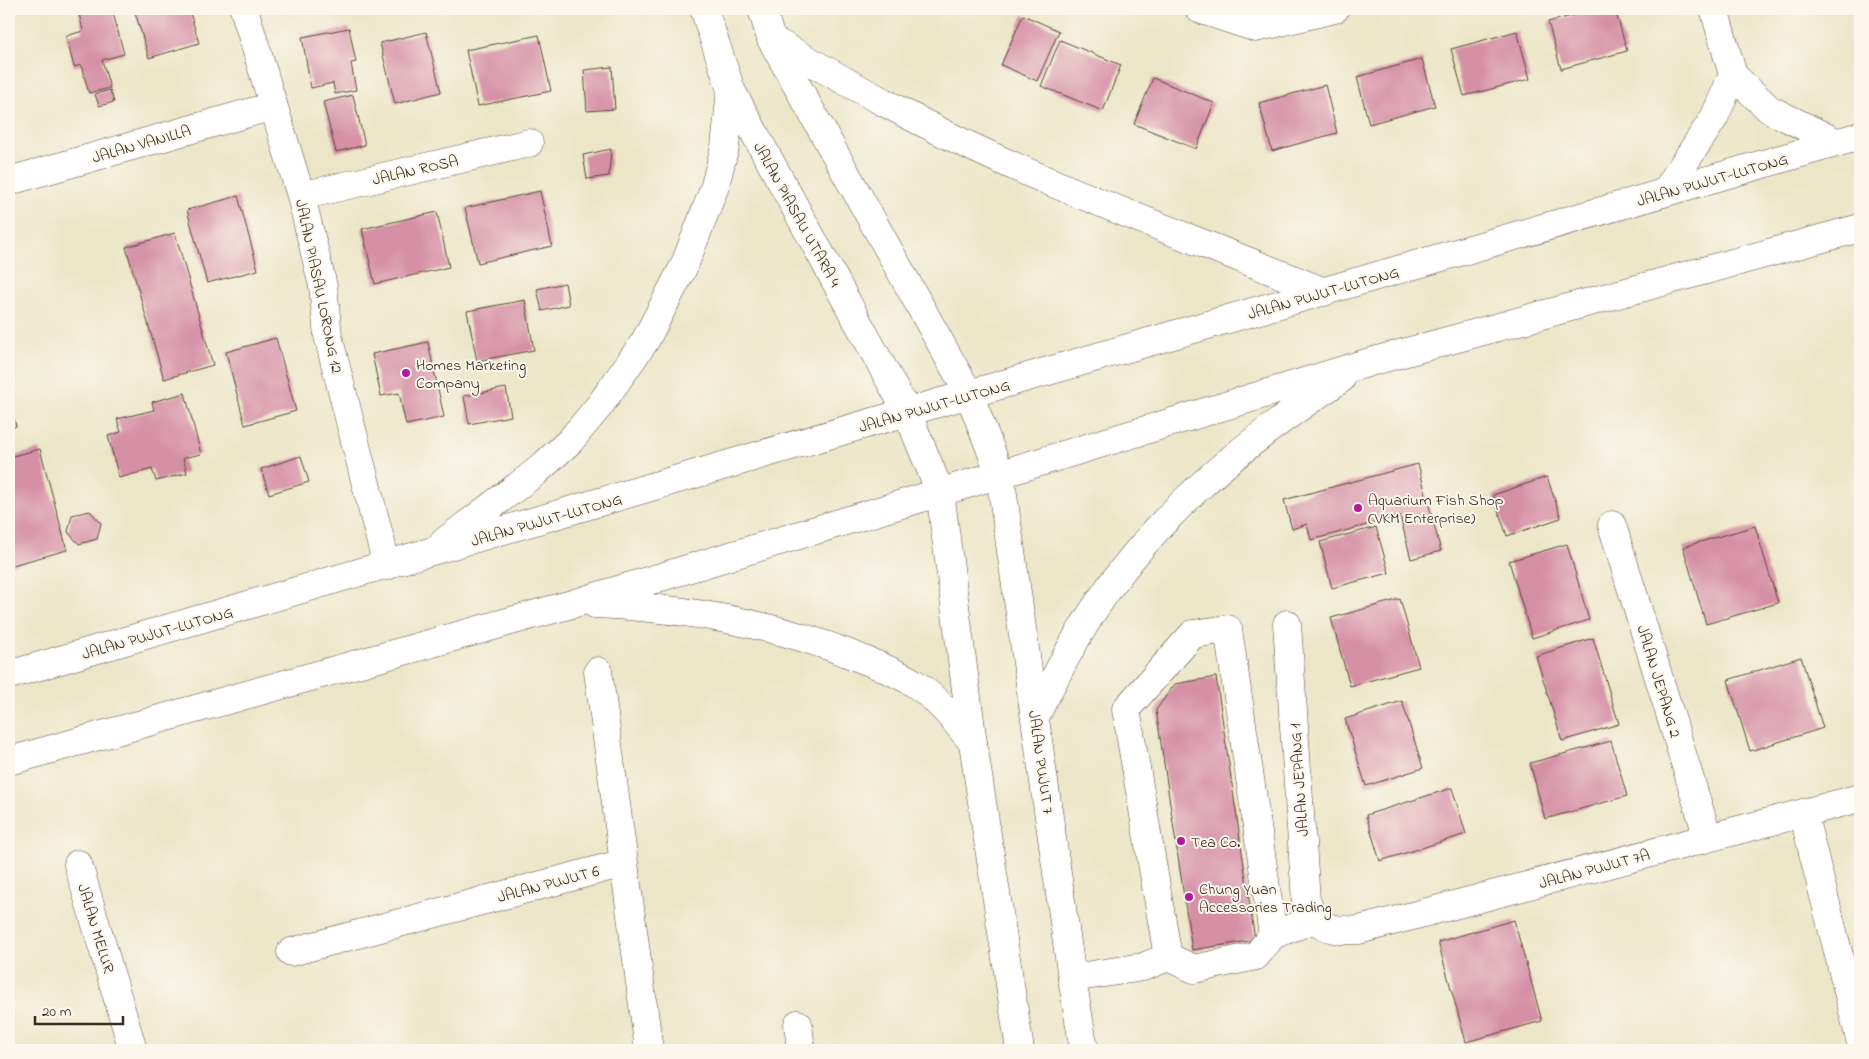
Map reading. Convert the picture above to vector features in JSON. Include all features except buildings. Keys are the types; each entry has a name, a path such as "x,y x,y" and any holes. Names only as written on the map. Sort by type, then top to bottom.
{"main road":[{"name":"JALAN PIASAU LORONG 12","path":"244,9 301,196 323,286 328,336 386,566"},
{"name":"JALAN PIASAU UTARA 4","path":"704,9 731,90 906,412 940,492"},
{"path":"762,9 771,39 969,394"},
{"path":"1198,9 1256,28 1334,9"},
{"path":"1714,9 1733,75 1769,109 1848,139"},
{"path":"771,39 920,121 998,159 1154,226 1235,255 1324,292"},
{"path":"1665,192 1714,118 1733,75"},
{"path":"429,553 536,472 570,441 600,405 646,341 684,266 714,189 725,147 731,90"},
{"name":"JALAN VANILLA","path":"9,181 273,106"},
{"name":"JALAN PUJUT-LUTONG","path":"9,676 906,412 1848,139"},
{"name":"JALAN ROSA","path":"301,196 529,143"},
{"path":"9,761 572,604 1370,362 1860,228"},
{"path":"1036,716 1080,631 1133,557 1162,522 1194,490 1264,432 1343,378 1370,362"},
{"name":"JALAN PUJUT 7","path":"969,394 1000,474 1084,1050"},
{"path":"940,492 973,743 1020,1050"},
{"name":"JALAN JEPANG 2","path":"1612,525 1708,838"},
{"path":"572,604 639,606 692,612 738,620 783,631 828,646 914,683 941,704 973,743"},
{"name":"JALAN JEPANG 1","path":"1287,624 1306,901 1321,923"},
{"path":"1168,956 1126,709 1193,634 1228,629 1273,935"},
{"path":"598,671 624,863"},
{"name":"JALAN PUJUT 7A","path":"1321,923 1341,931 1359,930 1860,798"},
{"path":"1804,813 1860,1039"},
{"name":"JALAN PUJUT 6","path":"291,952 624,863 649,1050"},
{"name":"JALAN MELUR","path":"78,864 133,1050"},
{"path":"1168,956 1194,969 1212,966 1256,956 1273,935 1321,923"},
{"path":"1072,978 1143,967 1168,956"}],"place":[{"name":"Homes Marketing Company","path":"406,373"},
{"name":"Aquarium Fish Shop (VKM Enterprise)","path":"1358,508"},
{"name":"Tea Co.","path":"1181,841"},
{"name":"Chung Yuan Accessories Trading","path":"1189,897"}]}
